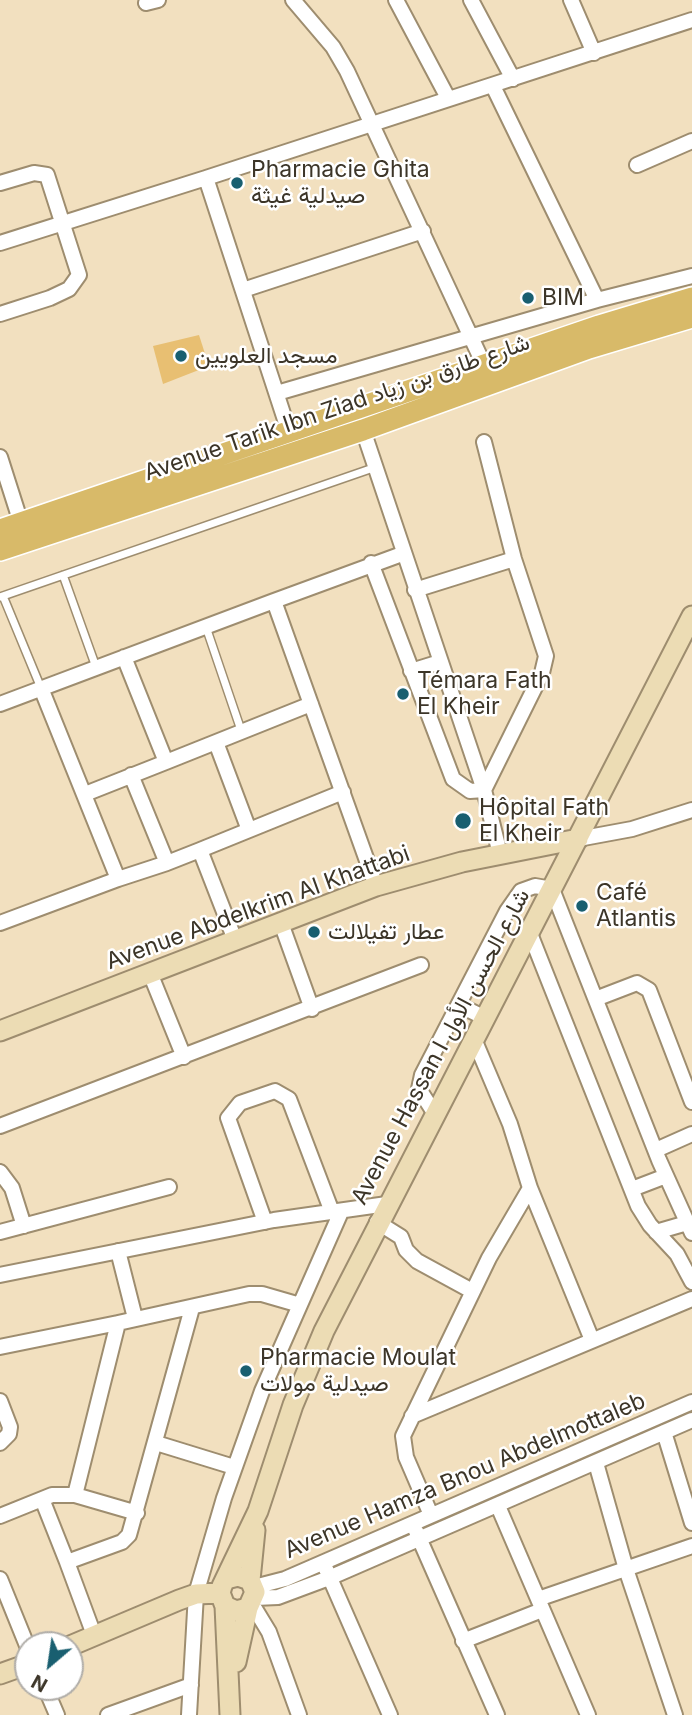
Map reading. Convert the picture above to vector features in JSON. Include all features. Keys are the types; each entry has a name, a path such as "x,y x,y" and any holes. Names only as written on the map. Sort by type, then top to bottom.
{"main road":[{"name":"Avenue Tarik Ibn Ziad شارع طارق بن زياد","path":"0,530 484,365 692,298"},
{"name":"Avenue Tarik Ibn Ziad شارع طارق بن زياد","path":"0,550 363,430 589,348 692,317"},
{"name":"Avenue Hassan I شارع الحسن الأول","path":"230,1715 231,1683 224,1593 258,1511 309,1366 382,1213 692,617"},
{"name":"Avenue Abdelkrim Al Khattabi","path":"0,1031 376,886 500,854 578,839"},
{"name":"Avenue Hassan I شارع الحسن الأول","path":"231,1683 252,1595 258,1511"},
{"path":"84,1640 196,1594 224,1593 238,1576 252,1595 236,1611 224,1593"}],"street":[{"path":"293,0 333,47 484,365"},
{"path":"396,0 448,99"},
{"path":"471,0 513,79"},
{"path":"571,0 594,53"},
{"path":"0,243 691,24"},
{"path":"493,86 597,300"},
{"path":"637,165 692,141"},
{"path":"0,183 34,173 45,173 65,222 79,267 76,282 50,298 0,314"},
{"path":"206,178 289,432"},
{"path":"243,290 422,231"},
{"path":"277,393 470,335 692,276"},
{"path":"363,430 402,554 484,790 500,854"},
{"path":"484,442 514,559 543,641 545,665 484,790"},
{"path":"0,457 5,488 21,523"},
{"path":"0,704 371,563 402,554"},
{"path":"415,590 514,559"},
{"path":"371,563 453,779 470,791 484,790"},
{"path":"274,601 376,886"},
{"path":"124,657 166,762"},
{"path":"411,671 440,662"},
{"path":"41,688 118,879"},
{"path":"85,794 311,705"},
{"path":"217,744 249,830"},
{"path":"131,775 167,863"},
{"path":"0,923 167,863 343,792"},
{"path":"578,839 632,830 692,810"},
{"path":"200,850 236,940"},
{"path":"435,1114 419,1089 422,1075 514,899 521,891 535,886 552,888 598,998 666,1176 690,1228 656,1232"},
{"path":"281,923 312,1009"},
{"path":"529,931 644,1217 677,1254 692,1282"},
{"path":"0,1126 312,1009 421,965"},
{"path":"150,972 184,1057"},
{"path":"598,998 637,983 649,990 692,1102"},
{"path":"459,1005 485,1018"},
{"path":"474,1038 510,1124 530,1188 592,1340"},
{"path":"189,1715 196,1594 234,1467 262,1391 300,1305 336,1212 289,1100 275,1091 240,1103 228,1118 265,1222"},
{"path":"656,1150 692,1134"},
{"path":"0,1171 12,1188 24,1226"},
{"path":"632,1189 666,1176"},
{"path":"0,1232 169,1187"},
{"path":"431,1515 402,1444 412,1416 472,1291 530,1188"},
{"path":"0,1275 265,1222 336,1212 382,1213 401,1237 406,1250 417,1261 472,1291"},
{"path":"118,1251 135,1318"},
{"path":"0,1347 250,1294 262,1294 300,1305"},
{"path":"412,1416 692,1299"},
{"path":"67,1562 122,1542 129,1535 192,1308"},
{"path":"75,1495 118,1323"},
{"path":"0,1401 10,1427 9,1434 0,1443"},
{"name":"Avenue Hamza Bnou Abdelmottaleb","path":"252,1595 692,1402"},
{"path":"299,1715 274,1644 252,1595 278,1597 329,1578 692,1420"},
{"path":"664,1432 692,1523"},
{"path":"156,1443 234,1467"},
{"path":"596,1463 626,1569 675,1715"},
{"path":"0,1516 61,1493 137,1513"},
{"path":"42,1499 94,1635"},
{"path":"498,1506 588,1715"},
{"path":"412,1523 497,1715"},
{"path":"463,1641 540,1604 626,1569 692,1547"},
{"path":"323,1562 390,1715"},
{"path":"0,1579 21,1631"},
{"path":"108,1715 191,1685"}],"lane":[{"path":"41,688 2,597 376,467"},
{"path":"63,575 96,667"},
{"path":"206,626 242,733"}],"building":[{"name":"مسجد العلويين","path":"199,335 209,366 163,384 153,346"}],"place":[{"name":"Pharmacie Ghita صيدلية غيثة","path":"237,183"},
{"name":"BIM","path":"528,298"},
{"name":"مسجد العلويين","path":"181,356"},
{"name":"Témara Fath El Kheir","path":"403,694"},
{"name":"Hôpital Fath El Kheir","path":"463,821"},
{"name":"Café Atlantis","path":"582,906"},
{"name":"عطار تفيلالت","path":"314,932"},
{"name":"Pharmacie Moulat صيدلية مولات","path":"246,1371"}]}
